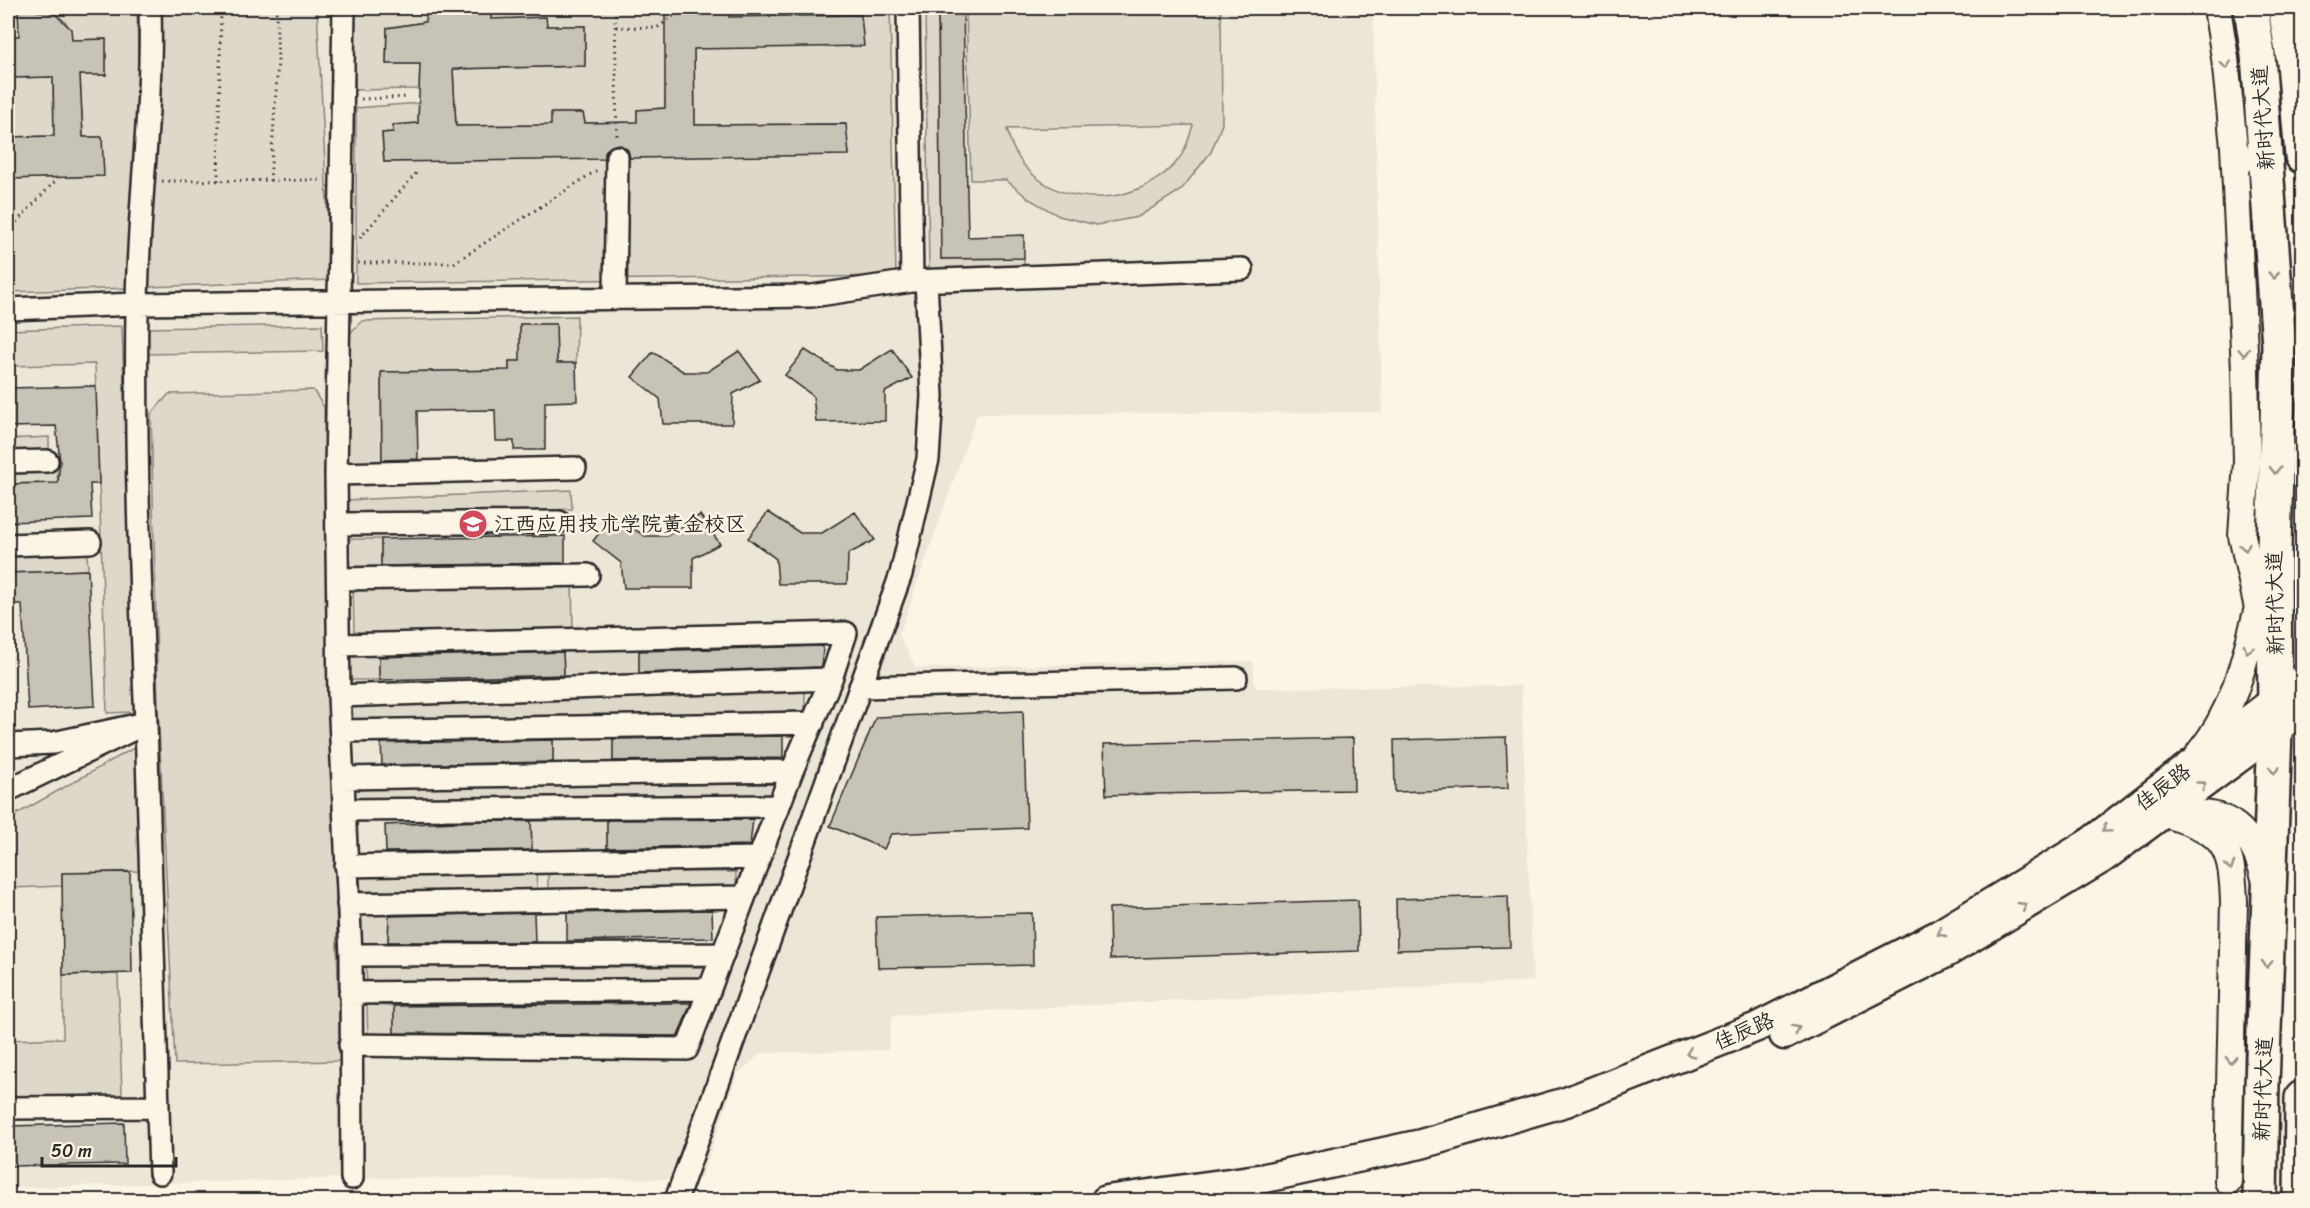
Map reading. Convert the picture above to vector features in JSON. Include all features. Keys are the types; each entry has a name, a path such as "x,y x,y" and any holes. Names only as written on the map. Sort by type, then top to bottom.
{"main road":[{"name":"新时代大道","path":"2250,8 2258,55 2279,345 2274,551 2284,713 2270,900 2262,1085 2260,1200"},
{"name":"新时代大道","path":"2285,8 2294,63 2302,156"},
{"name":"佳辰路","path":"1241,1200 1422,1163 1574,1119 1767,1044 1946,953 2103,858 2284,713 2302,679"},
{"name":"佳辰路","path":"1106,1200 1265,1178 1421,1144 1566,1102 1747,1031 1938,935 2088,843 2186,769 2284,713"},
{"name":"新时代大道","path":"2301,1200 2302,1098"}],"street":[{"path":"150,8 151,64 137,304 137,516 160,1173"},
{"path":"344,8 336,474 339,696 351,955 352,1178"},
{"path":"676,1200 901,574 928,459 932,396 919,281 908,8"},
{"path":"2217,8 2234,147 2245,370 2247,462 2242,536 2258,608"},
{"path":"2234,147 2272,240"},
{"path":"615,296 617,157"},
{"path":"8,309 137,304 615,296 812,296 919,281 1242,269"},
{"path":"8,462 47,460"},
{"path":"336,474 574,468"},
{"path":"338,524 559,522"},
{"path":"8,545 90,542"},
{"path":"2186,769 2215,735 2231,700 2245,660 2274,551"},
{"path":"338,579 588,574"},
{"path":"340,645 846,633 831,679 778,806 687,1049 350,1045"},
{"path":"860,687 1236,678"},
{"path":"339,696 831,679"},
{"path":"8,745 53,743 146,723"},
{"path":"8,790 146,723"},
{"path":"341,731 813,723"},
{"path":"343,778 792,771"},
{"path":"344,810 778,806"},
{"path":"2140,830 2175,816 2202,813 2223,817 2246,834 2261,861 2270,900"},
{"path":"2175,816 2202,825 2221,841 2232,865 2234,901 2228,1191"},
{"path":"346,866 758,858"},
{"path":"348,904 744,897"},
{"path":"351,955 723,954"},
{"path":"350,993 710,989"},
{"path":"2228,1191 2262,1085"},
{"path":"8,1108 158,1107"}],"path":[{"path":"218,181 221,8"},
{"path":"270,181 278,61 276,8"},
{"path":"338,263 454,263 617,157 615,8"},
{"path":"616,27 657,27 684,8"},
{"path":"837,8 837,13"},
{"path":"342,100 409,97"},
{"path":"338,263 418,171"},
{"path":"8,231 57,179"},
{"path":"144,182 340,180"}],"shaded area":[{"name":"江西应用技术学院黄金校区","path":"8,8 1373,8 1382,412 977,414 899,635 916,668 1253,661 1255,688 1521,686 1533,981 892,1016 888,1050 761,1053 737,1075 701,1179 352,1178 8,1188"},
{"path":"37,8 137,8 140,160 130,288 8,292 8,179 103,176 102,137 83,137 80,75 106,75 106,39 72,40 69,27 61,18 37,11"},
{"path":"158,8 317,8 331,280 148,287 159,63"},
{"path":"354,8 430,8 425,22 387,28 386,64 420,64 419,89 355,90"},
{"path":"491,8 728,8 666,11 665,108 637,110 637,122 585,123 583,113 552,113 551,125 456,126 453,69 585,66 585,26 547,26 545,17 514,18 514,30 491,29"},
{"path":"728,8 890,8 896,276 356,283 356,108 419,103 418,123 394,125 393,132 382,133 384,162 849,154 845,124 695,125 694,49 729,17"},
{"path":"925,8 938,8 941,259 1024,258 1024,268 929,269"},
{"path":"966,8 1221,8 1222,124 1211,152 1181,190 1138,217 1096,225 1059,216 1029,199 1006,180 971,180","holes":["1193,125 1188,142 1179,159 1159,178 1134,190 1108,197 1081,196 1056,189 1034,176 1017,156 1007,129"]},
{"path":"53,77 54,136 8,137 8,78"},
{"path":"577,316 576,363 557,363 556,324 520,324 520,341 536,341 537,361 509,361 509,370 381,372 382,466 345,463 345,338 362,321"},
{"path":"322,325 323,351 147,354 147,328"},
{"path":"122,326 135,712 107,713 95,364 8,366 8,330"},
{"path":"313,390 324,407 340,1061 175,1064 158,706 151,414 169,394"},
{"path":"49,437 49,451 8,453 8,439"},
{"path":"57,469 58,490 36,483 9,484 8,493 8,471"},
{"path":"571,490 572,509 347,519 346,500"},
{"path":"345,539 381,539 381,566 345,567"},
{"path":"87,553 88,570 8,573 8,556"},
{"path":"572,580 573,629 354,634 353,585"},
{"path":"639,646 639,675 564,678 563,649"},
{"path":"349,651 379,651 379,680 349,680"},
{"path":"805,692 805,711 353,722 352,702"},
{"path":"613,737 613,765 553,766 553,738"},
{"path":"139,745 143,871 62,873 62,886 11,888 10,863 8,863 8,819"},
{"path":"774,784 774,798 355,801 355,788"},
{"path":"607,820 607,850 532,852 531,821"},
{"path":"536,869 537,891 361,898 360,876"},
{"path":"548,871 736,872 736,889 548,889"},
{"path":"361,914 389,914 388,945 360,944"},
{"path":"366,966 710,967 704,982 367,987"},
{"path":"118,974 122,1095 10,1099 8,1040 63,1038 63,975"},
{"path":"367,1005 394,1006 394,1038 368,1039"}],"building":[{"path":"18,8 37,8 37,11 54,13 71,29 72,40 106,39 106,75 80,75 83,137 102,137 104,176 8,179 8,137 54,136 53,77 8,78 8,36 19,36"},
{"path":"428,8 491,8 491,19 546,17 547,26 585,26 585,66 453,69 456,126 551,125 551,113 583,113 585,123 637,122 637,110 665,108 665,11 729,8 729,17 861,15 864,46 694,49 695,125 846,124 849,155 630,158 628,150 617,144 606,150 604,159 384,162 382,133 393,132 393,125 418,123 420,64 386,64 387,28 425,22"},
{"path":"938,8 963,8 968,237 1024,235 1024,258 941,259"},
{"path":"520,324 556,324 557,363 576,363 577,401 545,402 545,450 514,450 514,441 496,441 495,410 417,411 418,459 382,460 381,372 509,370 509,361 520,361"},
{"path":"892,349 912,378 885,392 885,421 816,422 813,396 785,375 805,350 837,370 859,370"},
{"path":"739,351 760,380 733,394 732,424 663,424 660,399 632,377 653,352 684,372 707,372"},
{"path":"96,386 99,484 90,484 92,519 8,522 8,484 58,483 60,461 56,426 8,427 8,388"},
{"path":"768,512 800,533 822,533 855,512 875,540 848,554 847,584 778,584 776,559 748,538"},
{"path":"700,515 720,544 693,558 693,588 624,588 621,563 593,541 613,516 645,536 667,536"},
{"path":"565,536 565,563 381,566 381,539"},
{"path":"88,570 95,706 28,710 22,604 8,604 8,573"},
{"path":"823,646 822,667 639,673 639,651"},
{"path":"563,652 564,675 379,680 379,657"},
{"path":"1023,711 1027,828 891,834 884,849 830,826 876,717"},
{"path":"783,736 783,758 613,761 613,739"},
{"path":"1506,737 1508,788 1395,792 1394,740"},
{"path":"1353,738 1354,790 1106,795 1104,744"},
{"path":"553,740 553,762 382,765 381,743"},
{"path":"753,819 750,845 607,848 607,820"},
{"path":"531,821 532,850 386,852 385,825"},
{"path":"130,872 132,973 63,975 62,873"},
{"path":"1508,896 1510,947 1397,950 1396,899"},
{"path":"1358,900 1359,951 1110,959 1109,908"},
{"path":"712,910 713,938 567,941 567,913"},
{"path":"534,913 535,942 388,942 389,916"},
{"path":"1032,913 1033,965 878,968 876,917"},
{"path":"691,1003 678,1036 394,1033 394,1006"},
{"path":"124,1123 125,1164 8,1166 8,1126"}],"place":[{"name":"江西应用技术学院黄金校区","path":"473,524"}]}
